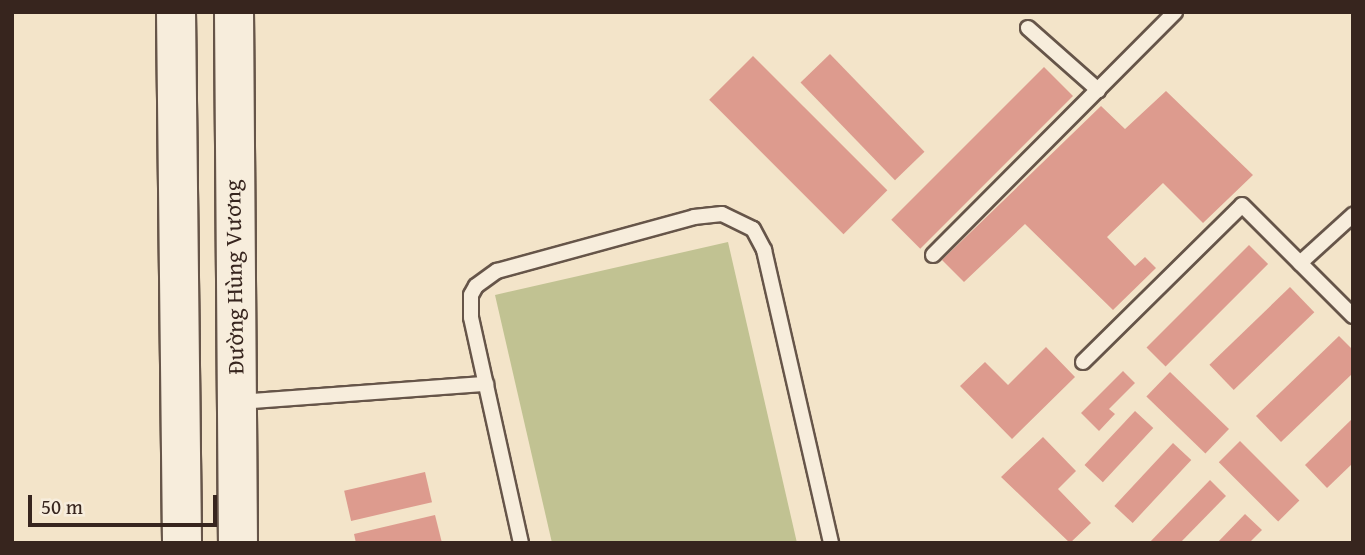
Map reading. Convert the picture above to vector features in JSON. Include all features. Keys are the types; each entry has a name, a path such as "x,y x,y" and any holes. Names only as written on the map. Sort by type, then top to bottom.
{"main road":[{"path":"176,12 182,543"},
{"name":"Đường Hùng Vương","path":"234,12 238,543"}],"lane":[{"path":"933,255 1175,12"},
{"path":"1028,28 1098,90"},
{"path":"1083,362 1242,205 1353,316"},
{"path":"1300,263 1353,215"},
{"path":"521,543 469,306 471,295 485,278 497,271 694,217 733,216 753,229 764,250 831,543"},
{"path":"236,402 486,384"}],"green space":[{"path":"728,242 797,543 552,543 495,295"}],"building":[{"path":"830,54 924,152 895,180 801,82"},
{"path":"753,56 887,190 844,234 709,100"},
{"path":"1044,67 1073,96 920,249 891,220"},
{"path":"1166,91 1253,175 1203,223 1163,183 1107,237 1135,266 1145,257 1156,268 1113,310 1025,224 964,282 942,260 1101,106 1125,129"},
{"path":"1249,245 1268,264 1166,367 1146,348"},
{"path":"1290,287 1314,312 1234,390 1209,365"},
{"path":"1339,336 1353,350 1353,373 1281,442 1256,416"},
{"path":"1046,347 1075,377 1012,439 960,386 985,362 1008,385"},
{"path":"1123,371 1135,383 1109,409 1115,414 1099,431 1081,413"},
{"path":"1170,372 1229,429 1205,453 1146,396"},
{"path":"1135,411 1153,428 1103,482 1085,465"},
{"path":"1353,418 1353,463 1327,488 1305,465"},
{"path":"1043,437 1076,471 1058,489 1091,523 1070,543 1001,477"},
{"path":"1240,441 1299,500 1278,522 1219,462"},
{"path":"1173,443 1191,460 1133,523 1114,506"},
{"path":"425,472 432,502 351,521 344,491"},
{"path":"1210,480 1226,496 1180,543 1149,543"},
{"path":"1245,514 1262,530 1249,543 1217,543"},
{"path":"435,515 442,543 356,543 354,534"}]}
